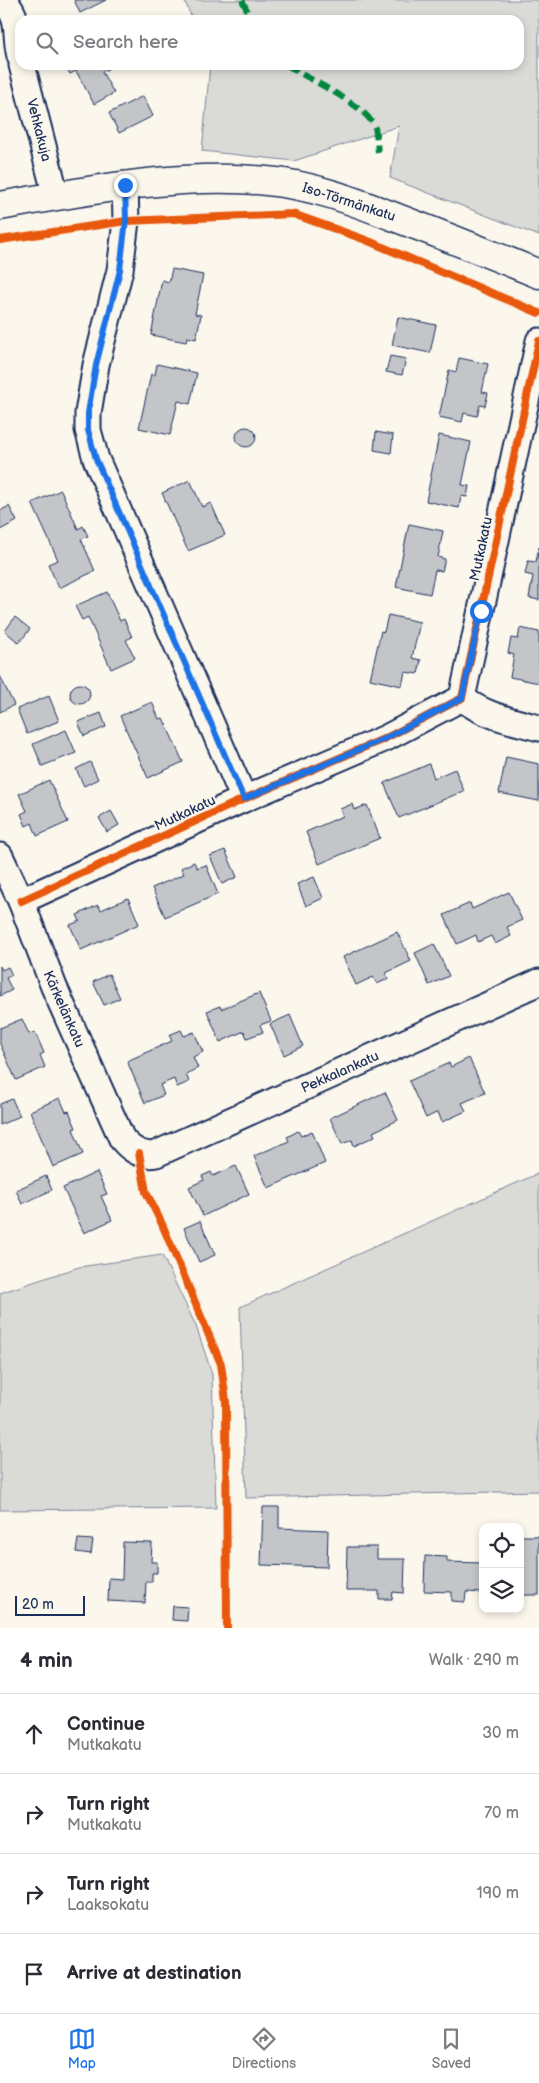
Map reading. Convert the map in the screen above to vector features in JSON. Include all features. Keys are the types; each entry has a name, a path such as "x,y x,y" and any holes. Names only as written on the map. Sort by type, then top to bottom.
{"street":[{"name":"Vehkakuja","path":"4,0 10,7 15,20"},
{"name":"Vehkakuja","path":"19,70 56,196"},
{"name":"Iso-Törmänkatu","path":"0,206 125,185 216,179 267,181 309,188 367,206 539,274"},
{"path":"125,185 126,220 120,270 96,365 88,413 91,443 96,459 244,799"},
{"name":"Mutkakatu","path":"21,901 244,799 386,738 462,698 539,341"},
{"path":"462,698 480,710 539,728"},
{"name":"Kärkelänkatu","path":"0,856 21,901 54,987 122,1139 139,1153"},
{"name":"Pekkalankatu","path":"139,1153 149,1156 156,1154 539,982"}],"shaded area":[{"path":"184,0 539,0 539,236 390,178 399,126 294,161 202,151 210,70 524,70 524,15 191,15"},
{"path":"539,1173 539,1491 246,1498 240,1307"},
{"path":"162,1255 196,1326 212,1374 216,1508 0,1510 0,1293 79,1267"}],"building":[{"path":"74,0 106,0 80,13"},
{"path":"68,70 106,70 102,72 114,93 94,104 76,71 70,74"},
{"path":"143,96 153,116 119,133 109,113"},
{"path":"172,269 203,275 195,314 201,315 196,339 187,337 186,342 151,335 162,280 169,282"},
{"path":"398,317 436,325 430,353 392,345"},
{"path":"390,356 406,359 402,375 386,372"},
{"path":"459,358 488,364 482,392 488,393 485,406 480,405 477,416 464,413 462,422 439,417 449,370 456,372"},
{"path":"157,364 197,373 190,404 178,401 170,435 139,428 151,374 155,375"},
{"path":"246,427 253,430 256,437 253,444 246,447 239,444 236,437 239,430"},
{"path":"376,432 393,435 391,453 374,450"},
{"path":"439,435 471,442 462,485 469,486 467,497 461,496 459,508 426,501"},
{"path":"190,480 202,507 211,503 225,535 188,551 162,493"},
{"path":"61,490 78,529 83,526 88,536 81,539 95,571 59,588 48,564 58,560 32,503"},
{"path":"9,506 17,521 0,530 0,511"},
{"path":"409,524 443,531 438,557 445,559 442,571 435,570 430,594 396,587"},
{"path":"539,547 539,600 529,598 533,576 525,574 528,561 536,562"},
{"path":"107,592 120,621 124,619 132,637 126,640 135,658 111,669 88,617 82,620 75,606"},
{"path":"388,615 420,622 412,658 421,660 418,674 405,672 402,686 370,679 381,631 384,632"},
{"path":"15,617 30,629 19,643 5,631"},
{"path":"520,628 539,632 539,683 510,677 514,655 508,653 511,638 518,639"},
{"path":"0,676 14,705 0,712"},
{"path":"80,684 87,687 90,694 87,701 80,704 73,701 70,694 73,687"},
{"path":"49,696 59,721 27,734 17,709"},
{"path":"152,702 159,719 163,718 183,762 148,778 120,716"},
{"path":"101,713 106,727 84,736 78,722"},
{"path":"66,730 76,753 42,766 33,744"},
{"path":"506,757 539,764 539,801 499,793"},
{"path":"90,762 98,779 84,786 76,769"},
{"path":"429,764 434,778 455,769 464,791 399,818 384,783"},
{"path":"49,780 68,822 37,836 32,823 26,826 21,814 27,811 19,794"},
{"path":"352,804 354,810 367,805 380,838 319,864 306,832 343,816 340,809"},
{"path":"111,811 119,825 107,832 99,818"},
{"path":"225,850 237,877 222,884 210,856"},
{"path":"194,862 197,868 206,865 218,894 165,917 152,888 184,874 181,868"},
{"path":"314,877 323,898 306,906 297,884"},
{"path":"509,892 522,920 507,927 511,936 495,944 491,936 478,942 476,935 457,944 444,915 470,903 472,909"},
{"path":"128,898 139,924 81,950 70,925 80,921 77,915 98,905 101,910"},
{"path":"397,932 411,961 386,973 388,979 377,984 373,977 356,985 343,957"},
{"path":"434,944 449,976 429,985 415,953"},
{"path":"0,966 2,970 8,967 12,975 6,978 12,990 0,996"},
{"path":"109,974 120,998 104,1005 93,982"},
{"path":"259,993 271,1021 260,1025 263,1032 247,1038 244,1031 220,1042 207,1011 220,1006 221,1009"},
{"path":"290,1015 303,1046 284,1055 270,1024"},
{"path":"22,1019 29,1034 35,1032 44,1053 40,1055 45,1067 16,1080 0,1044 0,1028"},
{"path":"181,1030 184,1036 194,1032 203,1052 193,1057 198,1068 186,1074 189,1082 177,1087 174,1079 160,1085 164,1095 145,1103 127,1061 172,1041 169,1035"},
{"path":"469,1058 485,1093 462,1103 466,1111 442,1122 438,1112 426,1118 409,1081 449,1063 451,1067"},
{"path":"385,1092 398,1120 373,1132 375,1136 354,1146 352,1140 342,1144 330,1118"},
{"path":"60,1098 66,1112 69,1111 76,1128 73,1129 83,1154 53,1167 30,1111"},
{"path":"12,1099 20,1116 0,1125 0,1104"},
{"path":"298,1131 301,1136 312,1131 325,1163 268,1188 254,1156 289,1141 287,1137"},
{"path":"236,1166 249,1194 203,1216 189,1187 204,1180 202,1176 211,1172 213,1176"},
{"path":"97,1172 107,1194 101,1196 112,1220 84,1233 63,1188"},
{"path":"46,1176 52,1190 22,1204 16,1190"},
{"path":"200,1221 215,1255 199,1262 184,1228"},
{"path":"263,1507 279,1507 279,1528 328,1530 327,1567 261,1565"},
{"path":"524,1536 539,1536 539,1595 524,1595"},
{"path":"78,1539 93,1540 91,1554 76,1552"},
{"path":"123,1542 152,1543 151,1562 157,1562 157,1573 152,1573 152,1582 146,1582 145,1603 108,1601 109,1578 122,1579"},
{"path":"347,1547 377,1547 377,1559 405,1559 404,1593 393,1592 392,1599 379,1599 379,1591 346,1591"},
{"path":"425,1556 447,1557 447,1562 479,1563 479,1593 466,1592 465,1602 452,1601 452,1592 424,1591"},
{"path":"173,1606 188,1607 187,1621 172,1620"}],"marked path":[{"path":"242,0 250,15"},
{"path":"295,70 349,102 370,119 375,128 378,152"}],"cycle path":[{"path":"0,240 126,221 293,214 366,240 539,313"},
{"path":"21,901 244,799 386,738 462,698 539,341"},
{"path":"139,1153 146,1192 162,1224 221,1364 226,1401 227,1628"}],"route":[{"path":"125,185 126,220 120,270 96,365 88,413 88,430 96,459 244,799 386,738 462,698 481,611"}]}
